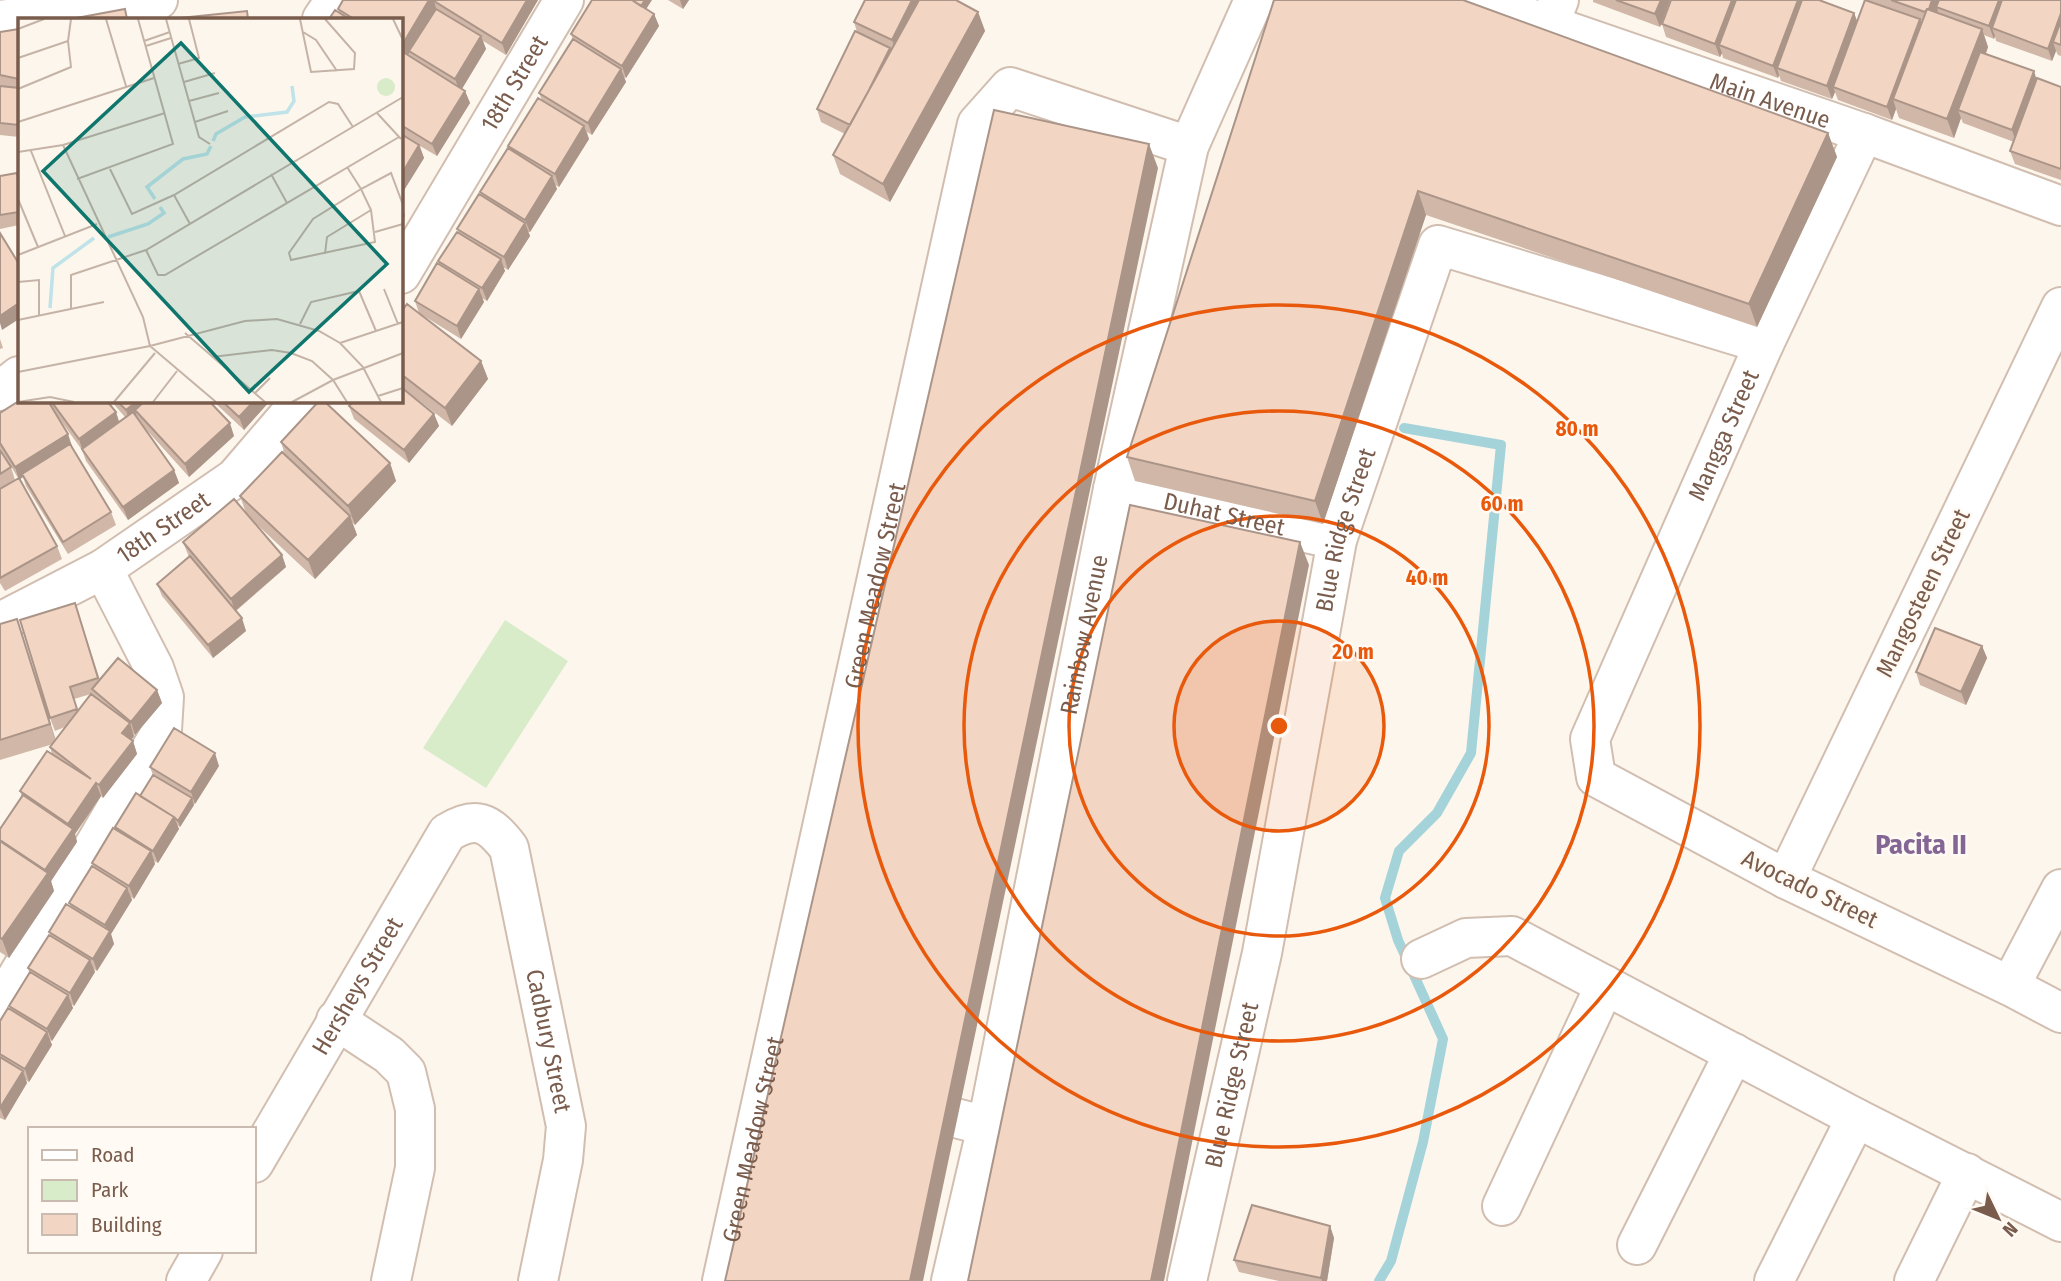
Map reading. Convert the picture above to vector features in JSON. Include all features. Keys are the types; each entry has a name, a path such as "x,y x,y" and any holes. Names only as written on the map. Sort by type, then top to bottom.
{"street":[{"path":"0,20 158,0"},
{"path":"324,18 335,0"},
{"name":"18th Street","path":"402,272 564,0"},
{"name":"Rainbow Avenue","path":"951,1281 987,1126 1113,489 1189,146 1254,0"},
{"name":"Main Avenue","path":"1476,0 1554,12 1864,133 2061,206"},
{"name":"Green Meadow Street","path":"722,1281 977,124 1010,87 1189,146"},
{"name":"Mangga Street","path":"1590,739 1764,344 1864,133"},
{"name":"Blue Ridge Street","path":"1187,1281 1262,953 1337,540 1438,245 1764,344"},
{"name":"Mangosteen Street","path":"1786,878 2061,307"},
{"path":"0,391 18,377"},
{"name":"18th Street","path":"0,622 103,569 235,478 301,402"},
{"name":"Duhat Street","path":"1113,489 1337,540"},
{"path":"0,1006 162,730 164,697 154,668 103,569"},
{"name":"Avocado Street","path":"1590,739 1596,777 1786,878 2061,1013"},
{"name":"Hersheys Street","path":"256,1159 335,1020 447,833 461,824 472,822"},
{"name":"Cadbury Street","path":"472,822 488,826 509,848 566,1126 563,1160 538,1281"},
{"path":"2010,986 2061,889"},
{"path":"1421,958 1466,938 1512,936 1856,1118 2061,1222"},
{"path":"1502,1206 1605,985"},
{"path":"335,1020 389,1055 406,1072 415,1109 415,1168 391,1281"},
{"path":"1637,1245 1734,1053"},
{"path":"768,1070 807,1080"},
{"path":"871,1097 987,1126"},
{"path":"1774,1281 1856,1118"},
{"path":"1914,1281 1967,1173"},
{"path":"186,1281 202,1253"}],"green space":[{"path":"505,620 568,661 486,788 423,748"}],"building":[{"path":"343,0 429,0 402,45 402,18 352,18 338,9"},
{"path":"435,0 527,0 502,43"},
{"path":"592,0 632,0 654,14 622,66 571,34"},
{"path":"632,0 645,0 641,6"},
{"path":"865,0 912,0 892,40 854,22"},
{"path":"919,0 956,0 978,12 883,184 833,155"},
{"path":"1274,0 1463,0 1828,133 1749,304 1418,191 1315,501 1127,457"},
{"path":"1616,0 1661,0 1655,14"},
{"path":"1671,0 1732,0 1715,44 1662,24"},
{"path":"1736,0 1798,0 1773,66 1719,45"},
{"path":"1802,0 1819,0 1854,13 1827,86 1777,68"},
{"path":"1865,0 1920,19 1887,107 1833,87"},
{"path":"1891,0 1932,0 1925,12"},
{"path":"1939,0 1999,0 1989,26 1936,7"},
{"path":"2002,0 2061,0 2061,13 2048,49 1992,28"},
{"path":"125,9 127,18 76,18"},
{"path":"436,9 481,36 455,79 409,51"},
{"path":"1927,9 1982,29 1947,119 1893,99"},
{"path":"335,10 347,18 330,18"},
{"path":"247,11 248,18 180,18"},
{"path":"2061,21 2061,45 2053,42"},
{"path":"18,29 18,79 0,75 0,32"},
{"path":"855,31 890,48 850,125 817,109"},
{"path":"573,39 621,69 588,123 539,93"},
{"path":"403,52 465,91 432,144 402,126"},
{"path":"1980,52 2034,71 2012,130 1958,110"},
{"path":"2037,78 2061,87 2061,169 2010,151"},
{"path":"0,86 18,88 18,125 0,123"},
{"path":"538,98 584,126 555,174 508,146"},
{"path":"994,110 1149,144 910,1281 725,1281"},
{"path":"402,135 419,145 402,173"},
{"path":"508,148 552,176 525,220 480,192"},
{"path":"17,173 18,212 0,215 0,176"},
{"path":"479,194 525,223 504,257 457,229"},
{"path":"457,232 501,259 482,288 438,261"},
{"path":"0,233 18,262 18,304 0,316"},
{"path":"437,263 479,289 457,326 415,301"},
{"path":"407,304 481,361 445,408 402,375 402,311"},
{"path":"402,388 434,414 404,450 349,406 353,402 402,402"},
{"path":"18,402 49,402 68,434 15,467 0,443 0,413"},
{"path":"52,402 108,402 116,412 79,439"},
{"path":"118,402 136,402 126,410"},
{"path":"144,402 210,402 230,423 185,464 135,410"},
{"path":"223,402 253,402 239,417"},
{"path":"318,402 325,402 390,463 348,506 281,442"},
{"path":"133,412 174,470 123,507 82,449"},
{"path":"70,444 111,512 63,542 22,474"},
{"path":"0,450 11,467 0,474"},
{"path":"282,452 350,516 308,560 240,496"},
{"path":"19,478 57,546 0,578 0,489"},
{"path":"234,499 282,555 231,599 183,542"},
{"path":"1130,505 1300,542 1151,1281 968,1281"},
{"path":"190,556 242,618 208,645 157,584"},
{"path":"75,603 98,678 70,687 77,709 50,718 20,620"},
{"path":"17,619 50,724 0,740 0,624"},
{"path":"1935,628 1982,646 1961,692 1916,672"},
{"path":"118,658 157,690 131,722 92,689"},
{"path":"91,694 130,723 122,733 133,741 99,785 96,783 68,824 20,791 47,751 91,779 50,747"},
{"path":"174,728 215,753 191,792 150,767"},
{"path":"153,775 192,798 178,821 140,796"},
{"path":"136,793 174,817 153,851 115,827"},
{"path":"23,795 73,829 45,870 0,840 0,829"},
{"path":"113,828 151,851 129,886 92,863"},
{"path":"0,841 48,873 2,939 0,938"},
{"path":"92,866 127,888 105,925 69,903"},
{"path":"66,904 110,931 93,959 49,932"},
{"path":"49,935 90,960 70,993 28,968"},
{"path":"30,972 68,995 47,1029 9,1006"},
{"path":"8,1008 47,1032 25,1069 0,1054 0,1021"},
{"path":"0,1057 23,1071 0,1108"},
{"path":"1252,1205 1330,1226 1321,1278 1234,1260"}],"waterway":[{"path":"1379,1281 1391,1261 1423,1142 1443,1039 1398,940 1385,898 1399,851 1437,813 1471,753 1501,445 1404,428"}],"district":[{"name":"Pacita II","path":"1921,844"}]}
